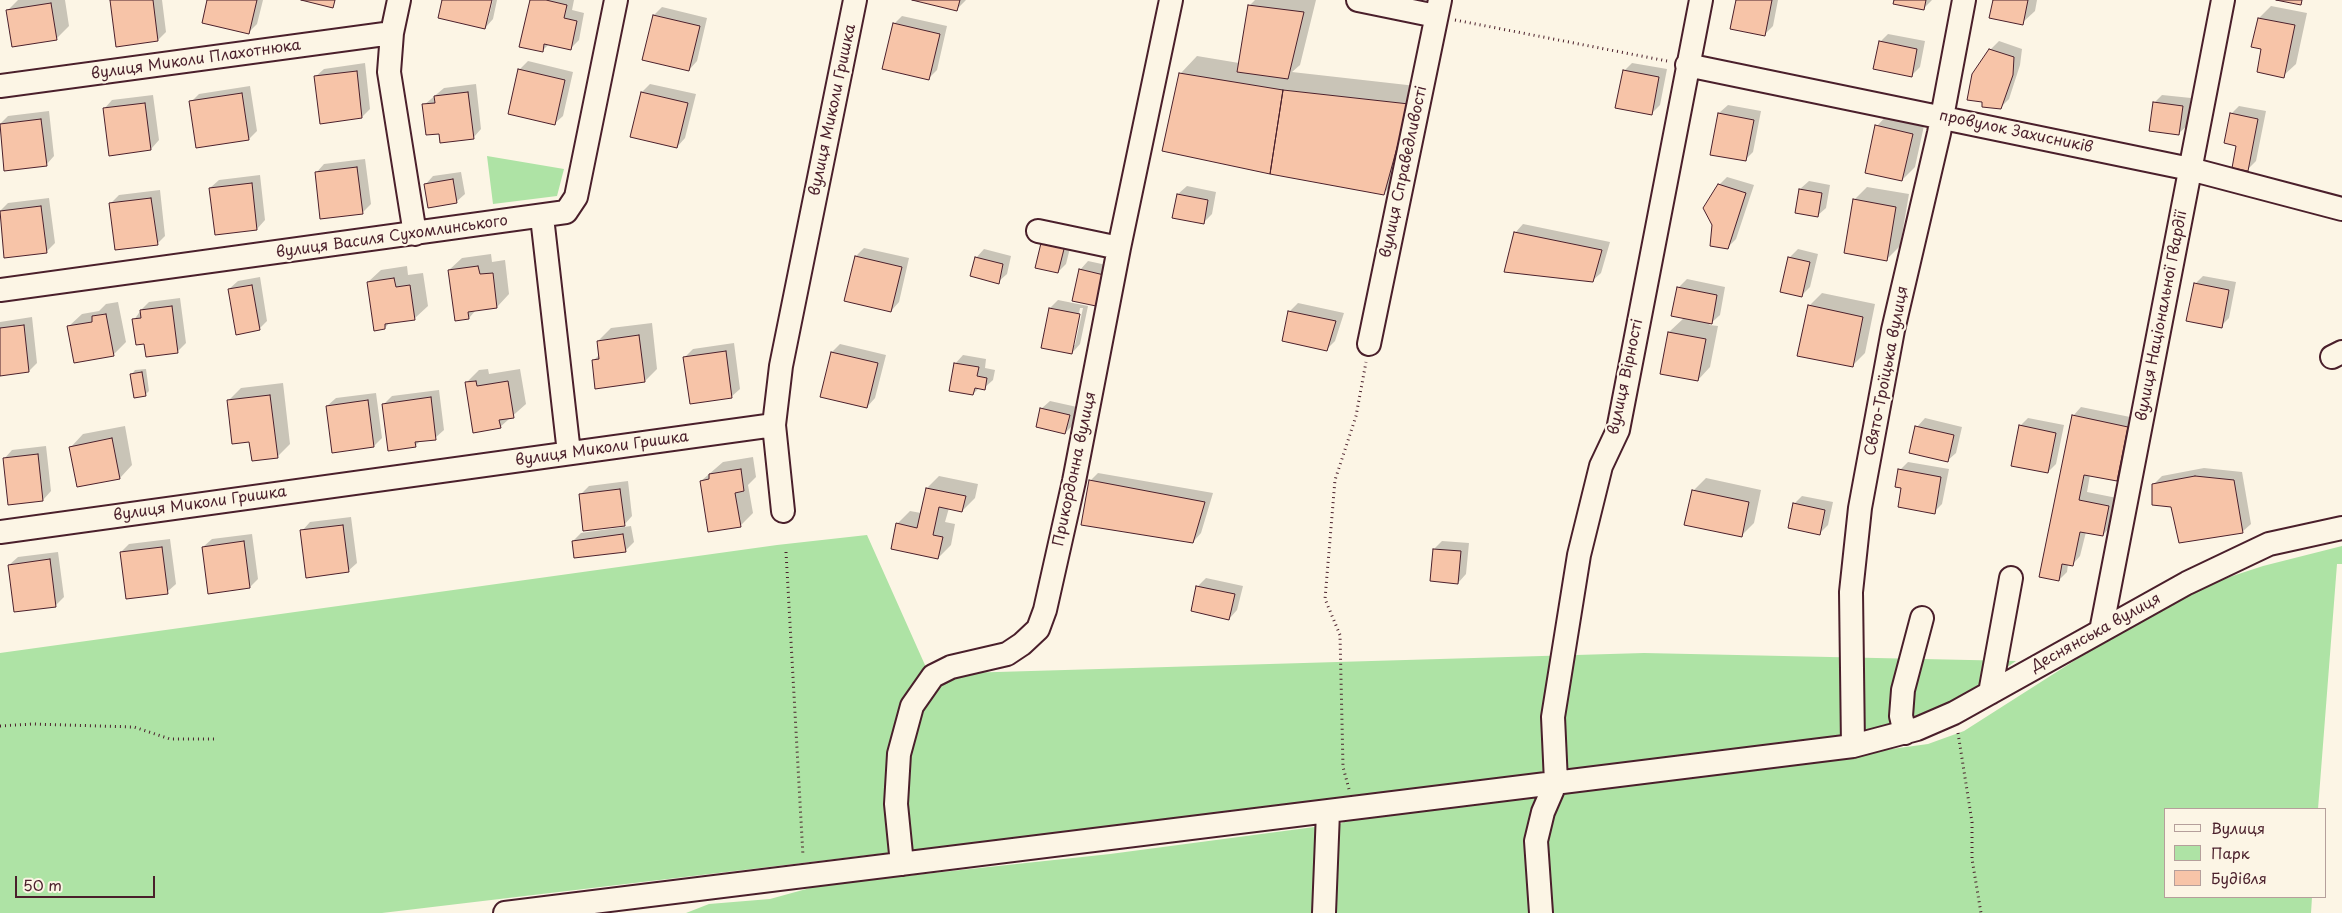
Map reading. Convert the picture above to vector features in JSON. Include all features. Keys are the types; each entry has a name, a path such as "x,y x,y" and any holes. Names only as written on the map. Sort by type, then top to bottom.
{"street":[{"path":"399,0 392,33 389,72 415,234"},
{"name":"вулиця Василя Сухомлинського","path":"0,290 542,217 566,212 576,197 616,0"},
{"name":"вулиця Миколи Гришка","path":"0,532 774,425 781,366 855,0"},
{"name":"Прикордонна вулиця","path":"902,864 896,804 900,754 912,706 933,676 951,667 1007,654 1022,644 1038,629 1045,610 1074,481 1118,248 1171,0"},
{"path":"1358,0 1438,8"},
{"name":"вулиця Вірності","path":"1556,782 1553,718 1579,555 1601,466 1618,430 1701,0"},
{"name":"Свято-Троїцька вулиця","path":"1854,746 1851,592 1860,508 1893,330 1942,116 1964,0"},
{"name":"вулиця Національної Гвардії","path":"2101,631 2223,0"},
{"name":"вулиця Справедливості","path":"1369,344 1438,8"},
{"name":"вулиця Миколи Плахотнюка","path":"0,86 392,33"},
{"name":"провулок Захисників","path":"1688,65 1942,116 2190,169 2342,209"},
{"path":"542,217 569,453"},
{"path":"1038,231 1118,248"},
{"path":"774,425 783,511"},
{"name":"Деснянська вулиця","path":"505,913 1854,746 1905,733 1954,713 2186,583 2269,544 2342,528"},
{"path":"1990,693 2011,578"},
{"path":"1905,733 1901,716 1903,690 1922,618"},
{"path":"1541,913 1536,841 1543,812 1556,782"},
{"path":"1324,913 1328,812"}],"path":[{"path":"1438,8 1688,65"},
{"path":"1354,809 1343,767 1340,635 1325,599 1335,480 1356,416 1369,344"},
{"path":"786,552 804,876"},
{"path":"1954,713 1972,822 1972,859 1981,913"},
{"path":"0,726 32,724 134,727 170,739 214,739"}],"green space":[{"path":"487,156 564,169 557,196 493,204"},
{"path":"867,535 929,674 1644,653 2016,661 1955,703 1913,724 1861,737 382,913 0,913 0,653 777,545"},
{"path":"2342,546 2342,564 2337,564 2318,808 2164,808 2164,898 2312,898 2311,913 1328,913 1335,826 1344,822 1478,800 1606,788 1928,744 1964,731 2157,608 2202,586 2263,566"},
{"path":"1322,826 1319,913 686,913 709,904 770,899 821,885 1110,854"}],"building":[{"path":"110,0 153,0 158,41 116,47"},
{"path":"207,0 257,0 249,34 202,23"},
{"path":"301,0 335,0 333,8"},
{"path":"442,0 492,0 485,29 438,18"},
{"path":"530,0 546,0 567,5 564,18 577,21 571,50 544,44 543,52 519,47"},
{"path":"912,0 960,0 957,11"},
{"path":"1736,0 1772,0 1765,36 1730,29"},
{"path":"1894,0 1926,0 1924,10 1893,4"},
{"path":"1993,0 2028,0 2023,25 1989,18"},
{"path":"2276,0 2302,0 2301,5"},
{"path":"51,3 57,40 12,47 6,10"},
{"path":"1248,5 1304,12 1288,79 1237,72"},
{"path":"653,15 700,26 689,71 642,60"},
{"path":"2258,18 2295,25 2284,78 2257,72 2261,49 2251,47"},
{"path":"893,23 940,34 929,80 882,69"},
{"path":"1879,41 1917,49 1912,77 1873,69"},
{"path":"1989,49 2014,57 2013,75 2001,109 1982,107 1982,102 1967,100 1972,74"},
{"path":"518,69 565,80 555,125 508,114"},
{"path":"1623,70 1659,77 1652,115 1615,108"},
{"path":"357,71 362,118 320,124 314,76"},
{"path":"1179,73 1283,90 1270,174 1162,151"},
{"path":"1283,90 1409,104 1384,195 1270,174"},
{"path":"468,92 474,139 440,143 439,134 426,135 422,104 435,103 434,96"},
{"path":"641,92 688,103 677,148 630,137"},
{"path":"242,93 249,140 196,148 189,101"},
{"path":"2153,102 2183,106 2179,135 2149,131"},
{"path":"145,103 151,150 109,156 103,108"},
{"path":"1718,113 1754,120 1746,161 1710,155"},
{"path":"2230,113 2258,119 2248,171 2232,168 2236,146 2224,143"},
{"path":"41,119 47,166 4,171 0,124"},
{"path":"1875,125 1913,134 1902,181 1865,173"},
{"path":"357,167 363,214 320,219 315,172"},
{"path":"453,179 457,203 428,208 424,184"},
{"path":"252,183 257,230 215,235 209,188"},
{"path":"1718,184 1746,193 1728,249 1710,246 1712,225 1703,208"},
{"path":"1799,189 1822,193 1818,217 1795,213"},
{"path":"1177,194 1208,200 1204,224 1172,218"},
{"path":"151,198 158,245 115,250 109,203"},
{"path":"1853,199 1896,207 1887,261 1844,253"},
{"path":"41,206 47,253 4,258 0,211"},
{"path":"1514,232 1602,250 1593,282 1504,272"},
{"path":"1042,239 1065,245 1058,273 1035,268"},
{"path":"855,256 902,267 891,312 844,301"},
{"path":"975,257 1003,264 999,284 970,276"},
{"path":"1788,257 1810,262 1802,297 1780,292"},
{"path":"478,266 480,274 493,273 497,308 468,312 469,319 455,321 448,270"},
{"path":"1079,269 1104,275 1096,306 1072,301"},
{"path":"394,278 396,287 410,285 415,320 385,324 385,329 374,331 367,282"},
{"path":"2194,283 2229,290 2222,328 2186,321"},
{"path":"252,285 260,330 236,335 228,289"},
{"path":"1677,287 1717,295 1712,324 1671,316"},
{"path":"1808,305 1863,317 1853,367 1797,356"},
{"path":"172,306 178,353 146,357 144,344 136,345 132,319 141,318 140,310"},
{"path":"1049,308 1080,314 1072,354 1041,348"},
{"path":"1288,311 1336,321 1327,351 1282,341"},
{"path":"106,314 114,356 74,363 67,326 92,322 92,316"},
{"path":"24,325 29,372 0,376 0,328"},
{"path":"1668,332 1706,339 1698,381 1660,374"},
{"path":"639,335 645,382 595,389 592,360 599,359 597,341"},
{"path":"726,351 732,398 690,404 683,357"},
{"path":"831,352 878,363 867,408 820,397"},
{"path":"954,363 979,367 977,376 987,378 985,390 975,388 973,395 949,391"},
{"path":"142,372 146,396 134,398 130,374"},
{"path":"476,381 477,386 508,381 514,418 499,420 501,428 473,433 465,382"},
{"path":"270,395 278,458 252,461 249,442 232,444 227,400"},
{"path":"431,397 436,440 415,442 416,447 388,451 382,404"},
{"path":"368,400 374,447 332,453 326,406"},
{"path":"1040,408 1070,415 1065,434 1036,427"},
{"path":"2072,415 2128,427 2117,481 2084,475 2079,500 2109,506 2103,536 2080,532 2073,566 2062,564 2059,581 2039,577"},
{"path":"2019,425 2056,433 2048,473 2011,466"},
{"path":"1915,426 1954,435 1948,462 1909,453"},
{"path":"112,438 120,479 77,487 69,447"},
{"path":"38,454 43,501 8,505 3,458"},
{"path":"741,469 744,491 735,493 741,527 708,532 700,481 709,479 709,474"},
{"path":"1898,469 1941,477 1935,514 1898,507 1901,488 1895,487"},
{"path":"2195,476 2234,480 2243,533 2179,543 2171,507 2152,505 2152,484"},
{"path":"1089,480 1205,502 1193,543 1081,525"},
{"path":"926,488 966,496 962,512 939,507 933,535 943,537 938,559 891,549 896,523 917,528"},
{"path":"620,489 625,526 583,531 579,494"},
{"path":"1692,490 1749,502 1742,537 1684,525"},
{"path":"1793,503 1825,510 1820,535 1788,528"},
{"path":"343,525 349,572 306,578 300,530"},
{"path":"623,534 626,552 574,558 572,541"},
{"path":"244,541 250,588 208,594 202,547"},
{"path":"162,547 168,594 126,599 120,552"},
{"path":"1433,549 1461,551 1458,584 1430,581"},
{"path":"50,559 56,607 14,612 8,565"},
{"path":"1196,586 1235,594 1229,620 1191,611"}]}
